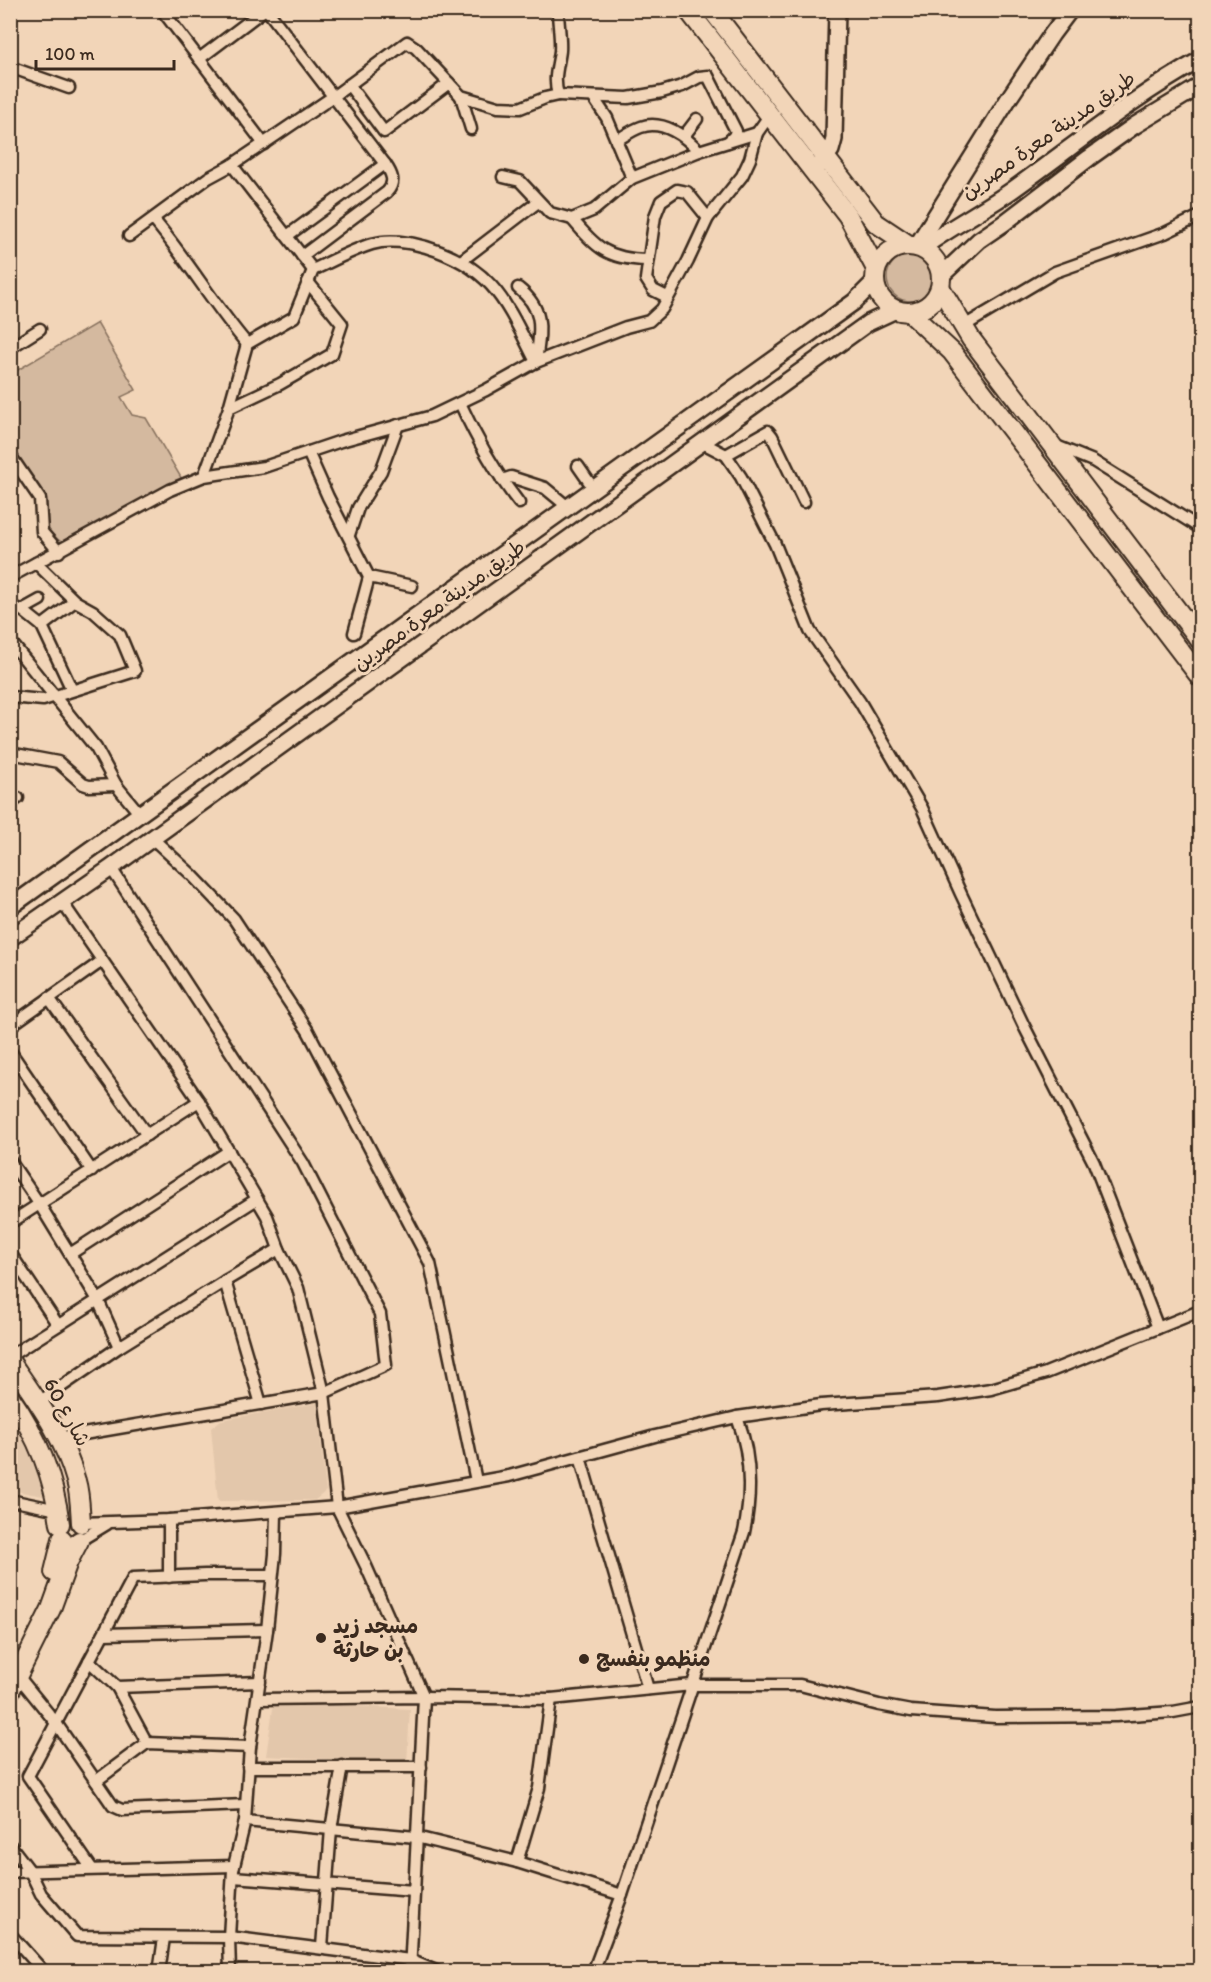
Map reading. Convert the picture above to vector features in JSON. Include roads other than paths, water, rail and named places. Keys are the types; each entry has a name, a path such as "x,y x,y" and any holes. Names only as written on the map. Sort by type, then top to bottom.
{"main road":[{"path":"688,10 769,116 876,223 935,258 941,282 963,326 1200,640"},
{"path":"712,10 819,165 848,216 875,275 881,298 903,311 952,352 1200,677"},
{"path":"819,165 831,150 834,139 837,10"},
{"path":"875,275 881,259 890,251 916,247 1009,98 1070,10"},
{"name":"طريق مدينة معرة مصرين","path":"916,247 1009,192 1162,81 1200,60"},
{"name":"طريق مدينة معرة مصرين","path":"941,282 979,240 1134,126 1200,86"},
{"name":"طريق مدينة معرة مصرين","path":"10,907 854,302 875,275"},
{"path":"903,311 920,311 929,306 936,298 941,282"},
{"name":"طريق مدينة معرة مصرين","path":"10,938 111,868 868,323 903,311"},
{"path":"137,814 152,838"},
{"name":"شارع 60","path":"10,1361 39,1402 60,1438 77,1482 68,1527"},
{"name":"شارع 60","path":"10,1396 26,1418 50,1470 68,1527"},
{"path":"13,1678 51,1609 68,1562 68,1527"}],"street":[{"path":"162,10 264,144"},
{"path":"199,59 266,10 334,96 393,178 390,189 302,256"},
{"path":"558,10 560,51 556,66 555,86 558,95"},
{"path":"129,236 208,178 232,165 334,96 407,42 416,48 461,96 471,129"},
{"path":"10,67 69,88"},
{"path":"461,96 498,107 520,108 558,95 628,98 682,86 708,76 736,130 728,142"},
{"path":"349,85 384,132 449,83"},
{"path":"593,97 607,117 632,178"},
{"path":"10,577 170,490 204,476 264,467 432,416 486,390 536,362 626,327 650,321 662,309 708,218 742,176 750,159 757,134 769,116"},
{"path":"684,136 697,119"},
{"path":"616,141 647,126 658,127 684,136 699,151"},
{"path":"572,219 594,210 632,178 699,151 757,134"},
{"path":"287,236 385,164"},
{"path":"232,165 313,270"},
{"path":"502,177 520,181 550,213 572,219 591,241 604,251 618,257 647,260"},
{"path":"667,297 653,290 646,279 655,216 661,201 677,190 687,192 708,218"},
{"path":"461,261 538,202"},
{"path":"963,326 1054,272 1165,233 1200,216"},
{"path":"153,219 247,344"},
{"path":"204,476 229,408 247,344 294,317 313,270 373,244 411,242 446,253 476,270 489,282 510,310 536,362"},
{"path":"229,408 280,384 332,354 342,324 308,282"},
{"path":"518,288 533,302 539,316 536,362"},
{"path":"10,348 40,329"},
{"path":"460,403 473,431 502,480 519,503"},
{"path":"349,535 358,508 381,471 398,425"},
{"path":"726,455 768,430 804,502"},
{"path":"701,442 726,455 741,477 775,544 810,631 860,702 922,808 1015,1006 1094,1163 1158,1328"},
{"path":"1050,444 1093,461 1200,528"},
{"path":"308,452 369,577 354,633"},
{"path":"10,455 40,499 42,532 59,552"},
{"path":"578,466 594,489"},
{"path":"502,480 511,477 545,488 568,507"},
{"path":"10,697 37,700 135,671 120,635 93,611 75,601 36,563"},
{"path":"369,577 412,586"},
{"path":"14,609 40,600"},
{"path":"42,626 75,601"},
{"path":"14,609 42,626 72,690"},
{"path":"10,641 96,748 116,785 137,814"},
{"path":"10,753 26,758 54,760 89,786 116,785"},
{"path":"152,838 234,919 308,1031 430,1263 476,1481"},
{"path":"60,1438 324,1393 386,1365 380,1314 303,1163 111,868"},
{"path":"62,902 199,1101 267,1216 279,1249 298,1288 324,1393 337,1507 366,1566 424,1697 410,1971"},
{"path":"10,1026 102,961"},
{"path":"49,998 147,1135"},
{"path":"10,1051 92,1171"},
{"path":"10,1223 199,1101"},
{"path":"70,1254 228,1151"},
{"path":"10,1161 40,1204 98,1300 119,1347"},
{"path":"10,1356 257,1199"},
{"path":"39,1402 119,1347 279,1249"},
{"path":"10,1253 58,1325"},
{"path":"225,1281 261,1404"},
{"path":"10,1500 68,1527 337,1507 509,1476 655,1436 737,1417 821,1405 938,1397 991,1389 1046,1373 1200,1311"},
{"path":"593,1971 622,1895 744,1532 749,1487 748,1458 737,1417"},
{"path":"580,1456 648,1689"},
{"path":"230,1971 229,1937 234,1871 245,1821 250,1747 267,1630 276,1513"},
{"path":"169,1520 169,1577"},
{"path":"68,1527 109,1523"},
{"path":"92,1869 28,1776 133,1578 272,1575"},
{"path":"104,1634 267,1630"},
{"path":"89,1661 117,1687 147,1743"},
{"path":"13,1678 56,1723 113,1806 122,1810 245,1805"},
{"path":"117,1687 260,1682"},
{"path":"258,1699 424,1697 551,1699 692,1685 800,1685 879,1706 911,1711 995,1717 1116,1716 1173,1712 1200,1707"},
{"path":"517,1862 539,1788 551,1699"},
{"path":"96,1781 147,1743 250,1747"},
{"path":"322,1947 331,1829 342,1766"},
{"path":"248,1767 421,1767"},
{"path":"245,1821 416,1837 517,1862 622,1895"},
{"path":"10,1845 30,1871 40,1894 77,1936 229,1937 322,1947 410,1960 438,1971"},
{"path":"10,1872 92,1869 234,1871 327,1885 414,1891"},
{"path":"10,1934 44,1971"},
{"path":"159,1971 164,1938"}],"place":[{"name":"مسجد زيد بن حارثة","path":"321,1638"},
{"name":"منظمو بنفسج","path":"584,1659"}]}
